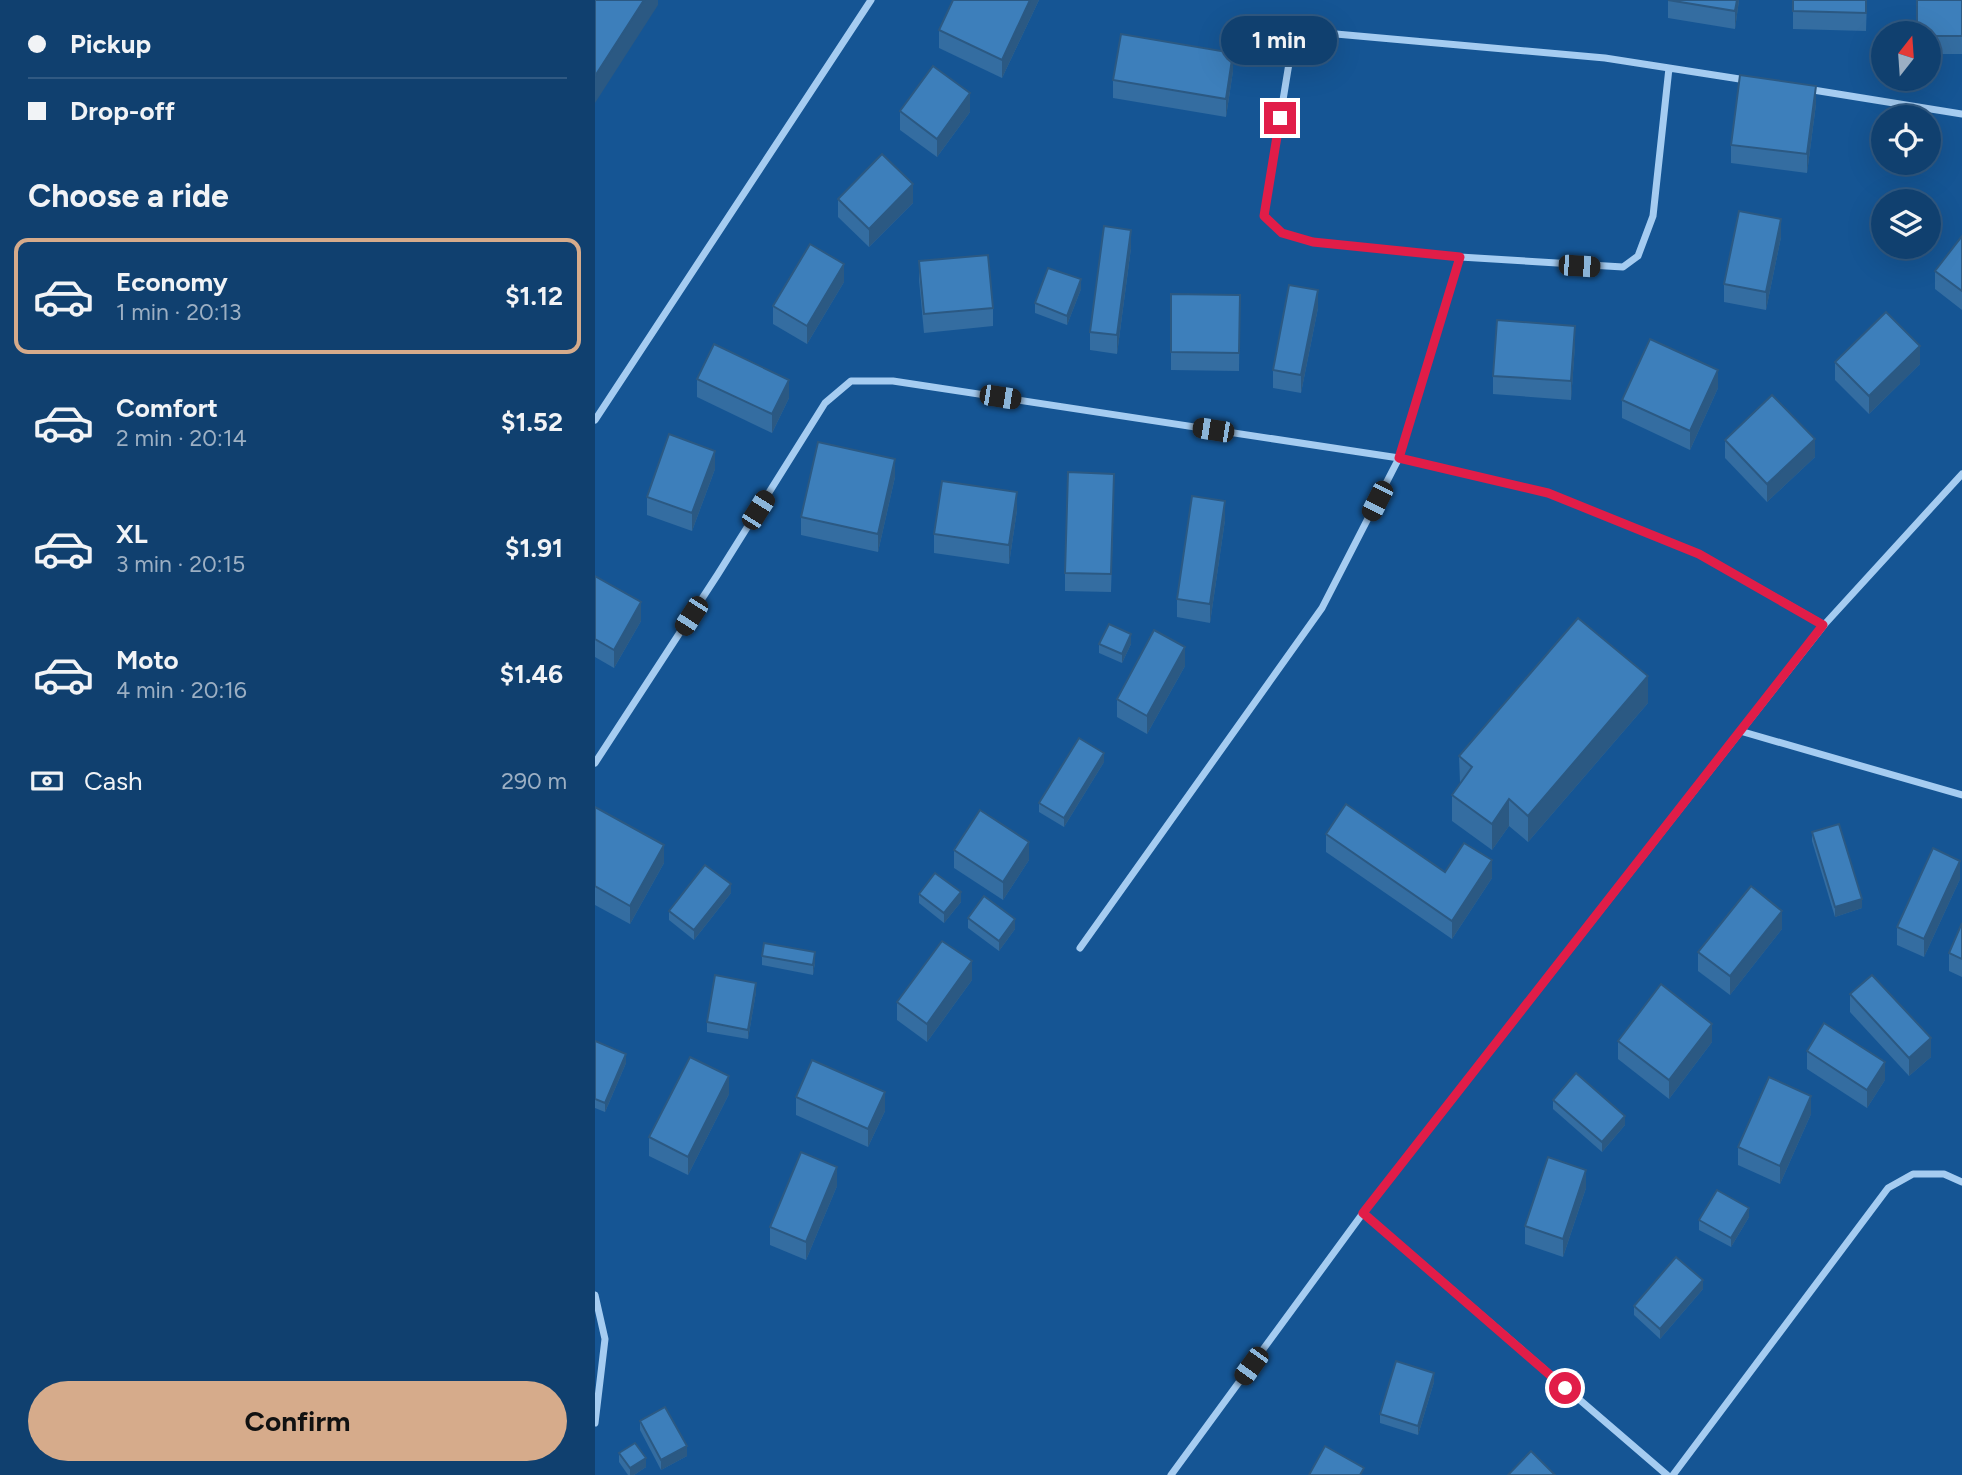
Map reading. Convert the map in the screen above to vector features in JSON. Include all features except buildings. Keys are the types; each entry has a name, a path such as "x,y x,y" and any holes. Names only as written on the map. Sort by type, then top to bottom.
{"street":[{"path":"595,420 870,0"},
{"path":"1669,68 1653,216 1638,256 1623,267 1603,268 1460,257 1313,242 1282,233 1264,216 1292,45 1336,34 1605,58 1749,80"},
{"path":"1802,89 1962,114"},
{"path":"1080,948 1322,608 1399,458 1460,257"},
{"path":"595,763 825,403 851,381 893,381 1399,458 1548,493 1699,554 1823,625"},
{"path":"1171,1475 1363,1213 1823,625 1962,474"},
{"path":"1740,731 1962,794"},
{"path":"1673,1475 1888,1188 1913,1174 1944,1174 1962,1182"},
{"path":"1363,1213 1667,1475"},
{"path":"595,1295 605,1339 595,1423"}],"route":[{"path":"1280,118 1264,216 1282,233 1313,242 1460,257 1399,458 1548,493 1699,554 1823,625 1363,1213 1565,1388"}]}
